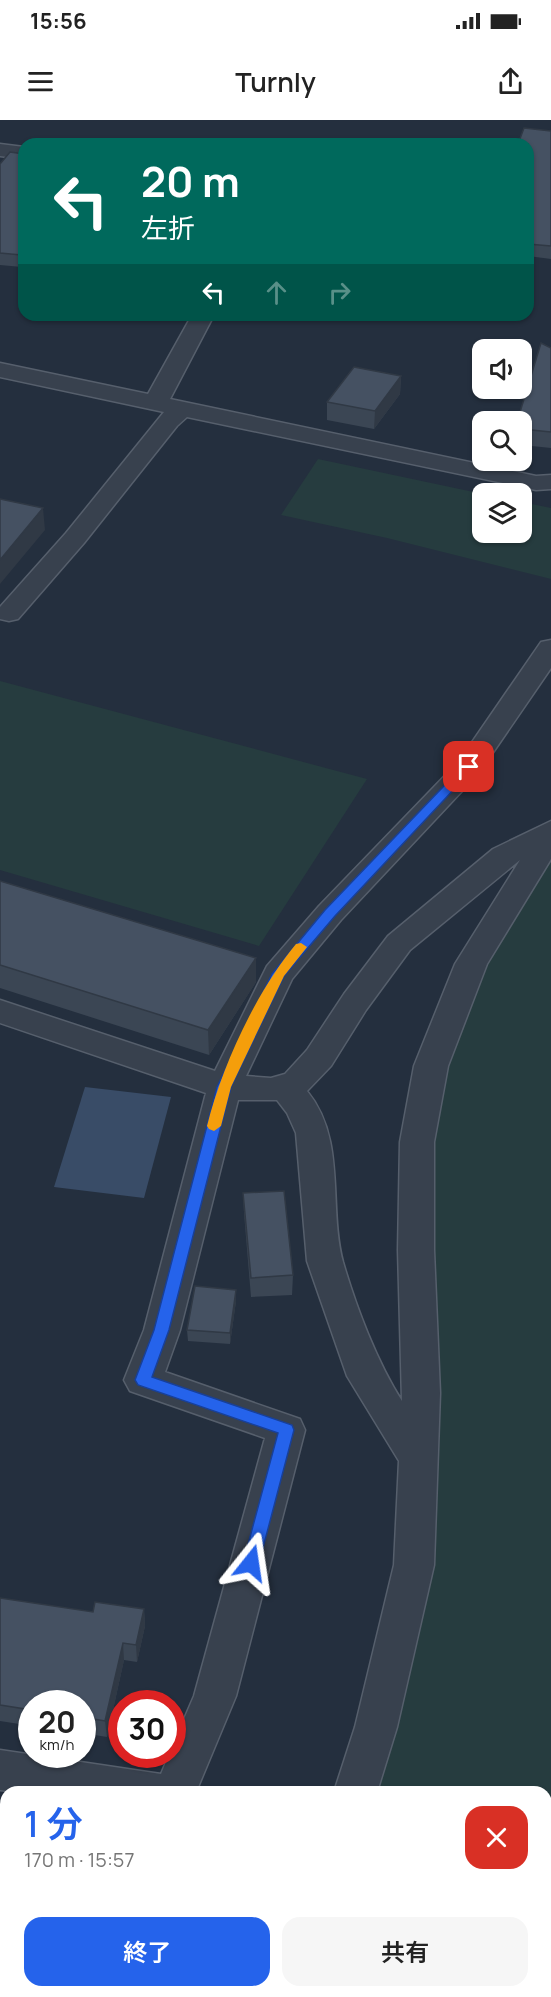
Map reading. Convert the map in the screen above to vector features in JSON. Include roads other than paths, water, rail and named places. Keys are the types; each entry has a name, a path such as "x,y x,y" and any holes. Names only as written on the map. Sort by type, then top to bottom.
{"street":[{"path":"0,150 18,152"},
{"path":"156,402 200,321"},
{"path":"0,370 536,483 551,482"},
{"path":"9,613 75,538 168,421 183,408"},
{"path":"178,1786 215,1696 286,1430 143,1380 162,1330 224,1087 278,974 330,913 469,767 551,648"},
{"path":"0,1011 224,1087 272,1090 297,1082 319,1058 355,1002 399,943 504,856 551,832"},
{"path":"358,1786 376,1727 414,1565 421,1393 416,1250 417,1142 432,1066 471,964 551,832"},
{"path":"284,1086 301,1107 313,1133 325,1261 366,1376 418,1460"},
{"path":"0,1770 113,1786"}],"water":[{"path":"85,1087 171,1097 144,1198 54,1187"}]}
